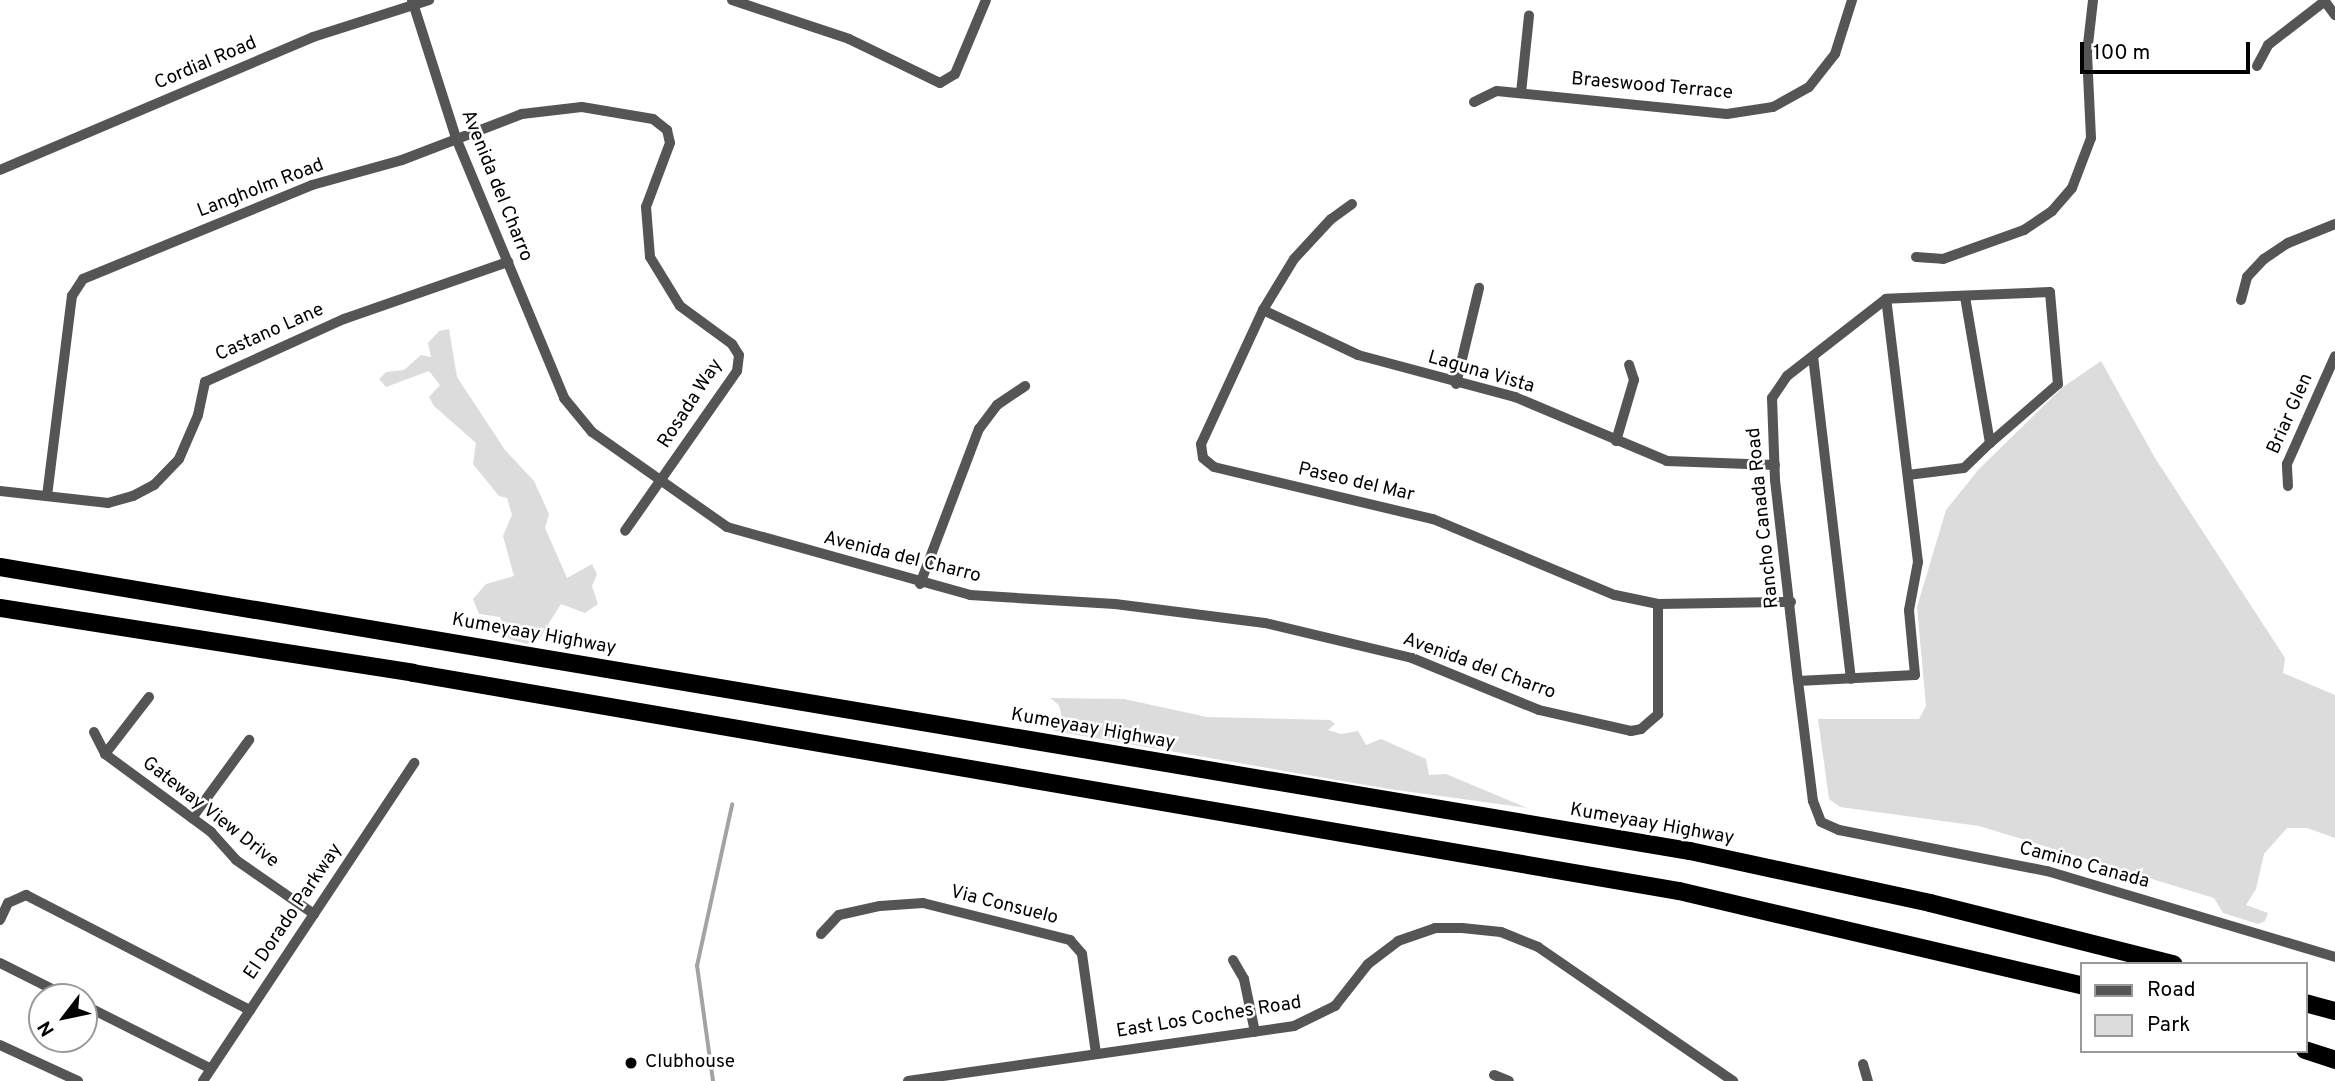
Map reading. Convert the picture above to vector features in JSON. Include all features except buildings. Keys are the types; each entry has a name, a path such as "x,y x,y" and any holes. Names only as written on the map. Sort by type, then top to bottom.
{"highway":[{"name":"Kumeyaay Highway","path":"0,567 1690,851 1930,903 2164,962"},
{"path":"0,608 412,673 1679,891 2080,985"},
{"path":"2307,1004 2335,1011"},
{"path":"2307,1051 2335,1060"}],"street":[{"name":"Cordial Road","path":"0,170 313,37 413,2 429,0"},
{"path":"732,0 849,38 929,81 949,79 986,0"},
{"name":"Braeswood Terrace","path":"1474,102 1497,91 1727,114 1773,107 1809,87 1835,54 1852,0"},
{"path":"1916,257 1953,257 2024,230 2045,217 2072,188 2091,138 2087,53 2093,0"},
{"path":"2257,66 2268,45 2324,1 2335,15"},
{"name":"Avenida del Charro","path":"413,2 456,138 552,374 573,410 592,432 727,527 920,584 970,595 1115,604 1265,623 1412,658 1539,710 1631,731 1648,725 1658,714 1658,604"},
{"path":"1521,93 1529,15"},
{"name":"Langholm Road","path":"47,496 72,296 83,279 312,185 402,159 522,114 582,107 653,119 667,130"},
{"name":"Rosada Way","path":"660,482 737,371 739,355 732,344 680,306 650,257 646,207 670,142 667,130"},
{"name":"Paseo del Mar","path":"1352,204 1331,219 1294,259 1263,310 1201,444 1203,458 1214,467 1433,519 1615,595 1658,604 1791,602"},
{"path":"2241,300 2247,277 2264,259 2288,243 2335,224"},
{"name":"Castano Lane","path":"47,496 108,503 154,485 179,459 198,415 205,382 226,369 344,319 508,262"},
{"path":"1456,384 1479,288"},
{"path":"1798,681 1915,675 1909,610 1918,562 1886,299 2050,292 2058,384 1964,467 1908,475"},
{"path":"1965,296 1990,443"},
{"name":"Rancho Canada Road","path":"1821,822 1813,801 1798,681 1775,465 1772,398 1787,376 1886,299"},
{"name":"Laguna Vista","path":"1263,310 1358,355 1456,384 1515,397 1616,441 1679,463 1775,465"},
{"path":"1813,356 1851,679"},
{"name":"Briar Glen","path":"2288,486 2287,464 2335,356"},
{"path":"1616,441 1634,380 1629,365"},
{"path":"920,584 979,429 997,405 1025,386"},
{"path":"625,531 660,482"},
{"path":"0,491 47,496"},
{"path":"105,754 149,697"},
{"name":"Gateway View Drive","path":"94,732 105,754 192,818 236,860 314,914"},
{"path":"192,818 249,740"},
{"name":"El Dorado Parkway","path":"203,1081 414,763"},
{"name":"Camino Canada","path":"1821,822 1839,830 2048,871 2335,957"},
{"path":"0,920 8,903 26,895 250,1010"},
{"name":"Via Consuelo","path":"821,934 845,913 923,903 1070,940 1082,954 1096,1053"},
{"name":"East Los Coches Road","path":"908,1081 1294,1026 1325,1013 1350,991 1377,955 1410,935 1435,928 1488,930 1538,947 1733,1081"},
{"path":"1233,960 1244,979 1255,1032"},
{"path":"0,963 40,983"},
{"path":"98,1012 211,1069"},
{"path":"0,1045 78,1081"},
{"path":"1863,1064 1867,1081"},
{"path":"999,1068 1003,1081"},
{"path":"1494,1075 1509,1081"}],"green space":[{"path":"449,329 457,377 505,450 534,481 549,514 545,528 567,578 592,564 597,574 592,586 598,604 585,613 561,604 539,639 527,644 509,639 500,617 479,614 473,599 486,584 514,576 503,536 512,515 507,498 499,496 473,464 476,443 434,406 429,397 440,385 429,371 386,387 379,379 386,372 404,370 421,355 431,357 428,343 439,331"},
{"path":"2101,361 2155,458 2285,658 2283,673 2335,695 2335,838 2307,828 2287,828 2264,854 2256,889 2246,905 2268,913 2265,921 2258,924 2223,913 2214,898 1979,826 1840,807 1829,799 1818,719 1919,719 1926,706 1917,607 1946,510 1979,469 2063,387"},
{"path":"1050,698 1124,699 1207,717 1330,720 1335,724 1328,730 1341,734 1358,731 1366,745 1381,739 1426,759 1429,775 1446,774 1527,808 1389,789 1054,731 1051,722 1062,718 1059,705"}],"waterway":[{"path":"713,1081 697,966 732,805"}],"place":[{"name":"Clubhouse","path":"631,1063"}]}
